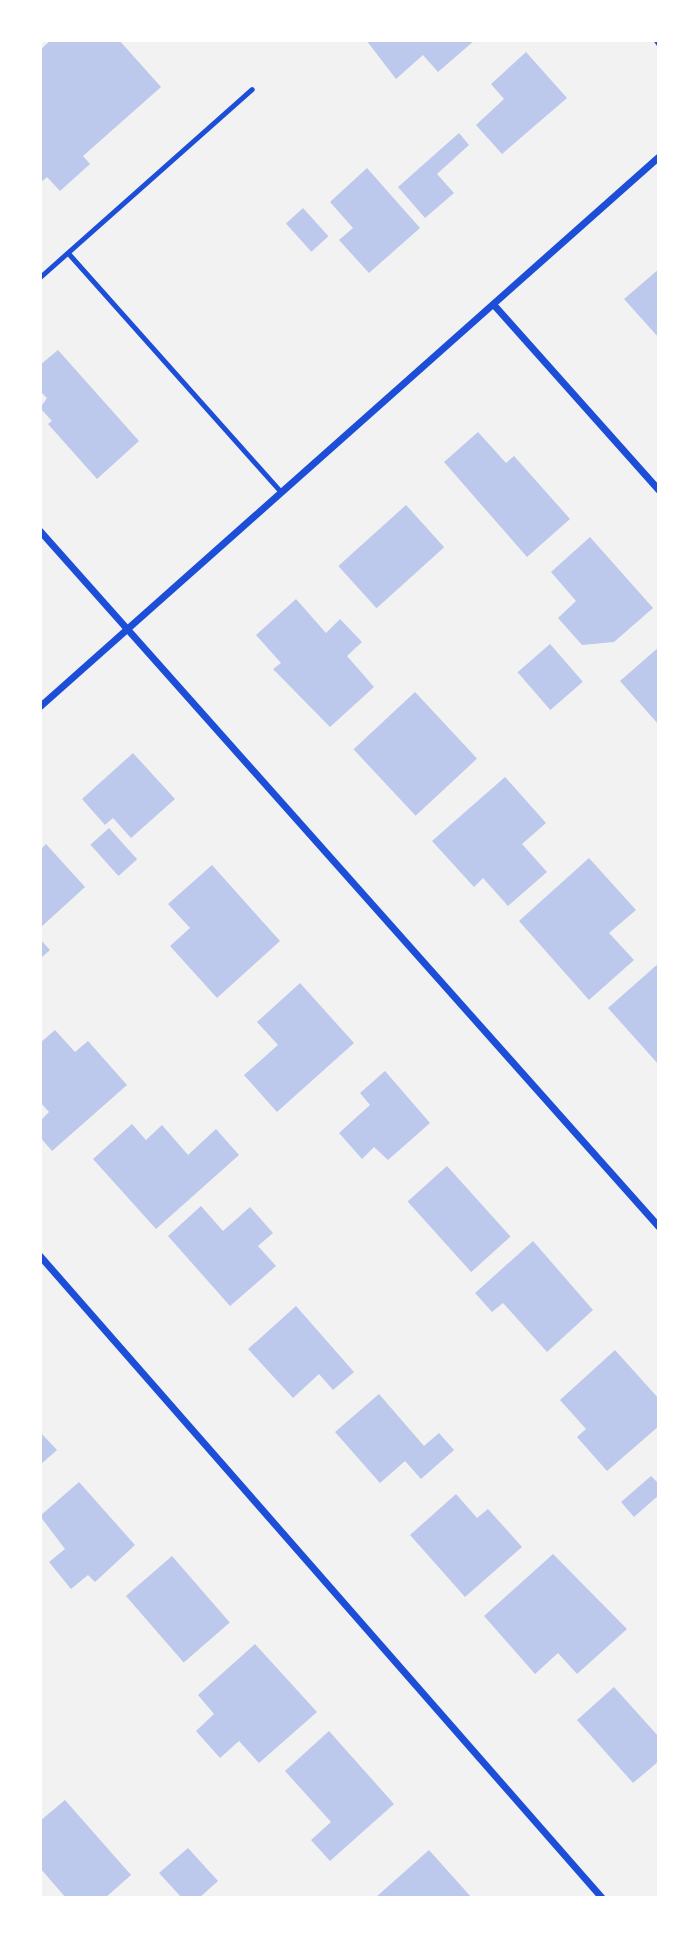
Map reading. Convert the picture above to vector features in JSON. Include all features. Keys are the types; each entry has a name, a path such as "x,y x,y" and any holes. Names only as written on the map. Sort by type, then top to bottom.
{"street":[{"path":"40,706 659,156"},
{"path":"493,304 659,491"},
{"path":"40,531 659,1227"},
{"path":"40,1256 602,1898"}],"lane":[{"path":"40,277 252,89"},
{"path":"68,253 281,492"}],"building":[{"path":"51,40 119,40 161,87 83,156 90,164 60,191 47,177 40,183 40,50"},
{"path":"366,40 475,40 438,72 423,55 396,79"},
{"path":"526,52 567,98 502,154 476,125 504,99 491,84"},
{"path":"459,133 469,145 437,174 454,193 425,218 398,187"},
{"path":"367,168 420,228 369,273 339,240 353,228 330,202"},
{"path":"303,208 328,236 311,252 286,223"},
{"path":"659,269 659,338 624,299"},
{"path":"58,350 139,441 97,479 48,424 52,421 40,408 47,398 40,391 40,365"},
{"path":"478,432 506,463 514,456 570,519 527,557 444,462"},
{"path":"406,505 444,547 377,608 338,566"},
{"path":"590,537 653,608 614,642 582,645 558,618 576,601 551,572"},
{"path":"296,599 326,633 340,619 362,642 347,656 374,687 330,727 273,669 281,663 256,635"},
{"path":"550,644 583,682 550,710 518,672"},
{"path":"659,647 659,725 620,681"},
{"path":"415,692 477,759 416,816 354,749"},
{"path":"133,753 175,799 131,838 113,818 105,825 82,799"},
{"path":"505,777 546,823 522,844 547,872 508,906 483,878 474,887 432,841"},
{"path":"109,828 137,859 119,876 90,845"},
{"path":"46,844 85,887 40,928 40,850"},
{"path":"589,858 636,910 609,933 634,960 589,1000 519,921"},
{"path":"212,865 280,941 217,998 170,946 190,928 168,904"},
{"path":"40,939 50,950 40,959"},
{"path":"659,963 659,1065 608,1008"},
{"path":"300,983 354,1043 277,1112 244,1075 278,1045 257,1022"},
{"path":"55,1030 75,1052 88,1041 127,1085 52,1151 40,1137 40,1121 49,1112 40,1102 40,1043"},
{"path":"385,1071 430,1123 388,1160 374,1147 362,1159 339,1133 370,1105 360,1093"},
{"path":"132,1124 146,1140 162,1125 188,1155 216,1129 239,1155 156,1229 93,1159"},
{"path":"447,1166 511,1237 471,1272 408,1201"},
{"path":"201,1206 223,1231 250,1207 273,1233 258,1246 276,1266 230,1306 168,1236"},
{"path":"533,1241 593,1310 547,1352 503,1303 492,1312 475,1293"},
{"path":"296,1306 354,1372 333,1390 319,1374 293,1398 248,1349"},
{"path":"615,1350 659,1399 659,1426 607,1471 577,1437 586,1429 560,1400"},
{"path":"379,1394 424,1446 439,1433 454,1450 421,1479 405,1461 380,1483 335,1432"},
{"path":"40,1432 57,1450 40,1465"},
{"path":"651,1476 659,1484 659,1495 634,1517 621,1502"},
{"path":"79,1482 135,1545 95,1582 88,1575 71,1589 49,1562 65,1549 40,1516"},
{"path":"456,1494 477,1518 488,1509 522,1547 465,1597 410,1535"},
{"path":"553,1554 627,1629 577,1674 558,1653 535,1674 484,1616"},
{"path":"172,1556 230,1622 184,1662 126,1596"},
{"path":"255,1644 317,1712 259,1763 239,1741 220,1758 196,1731 214,1714 198,1695"},
{"path":"614,1687 659,1737 659,1761 633,1783 577,1720"},
{"path":"329,1731 394,1804 330,1861 311,1840 331,1822 285,1771"},
{"path":"65,1800 131,1875 105,1898 66,1898 40,1868 40,1821"},
{"path":"188,1848 218,1881 199,1898 182,1898 159,1873"},
{"path":"429,1850 472,1898 375,1898"}]}
